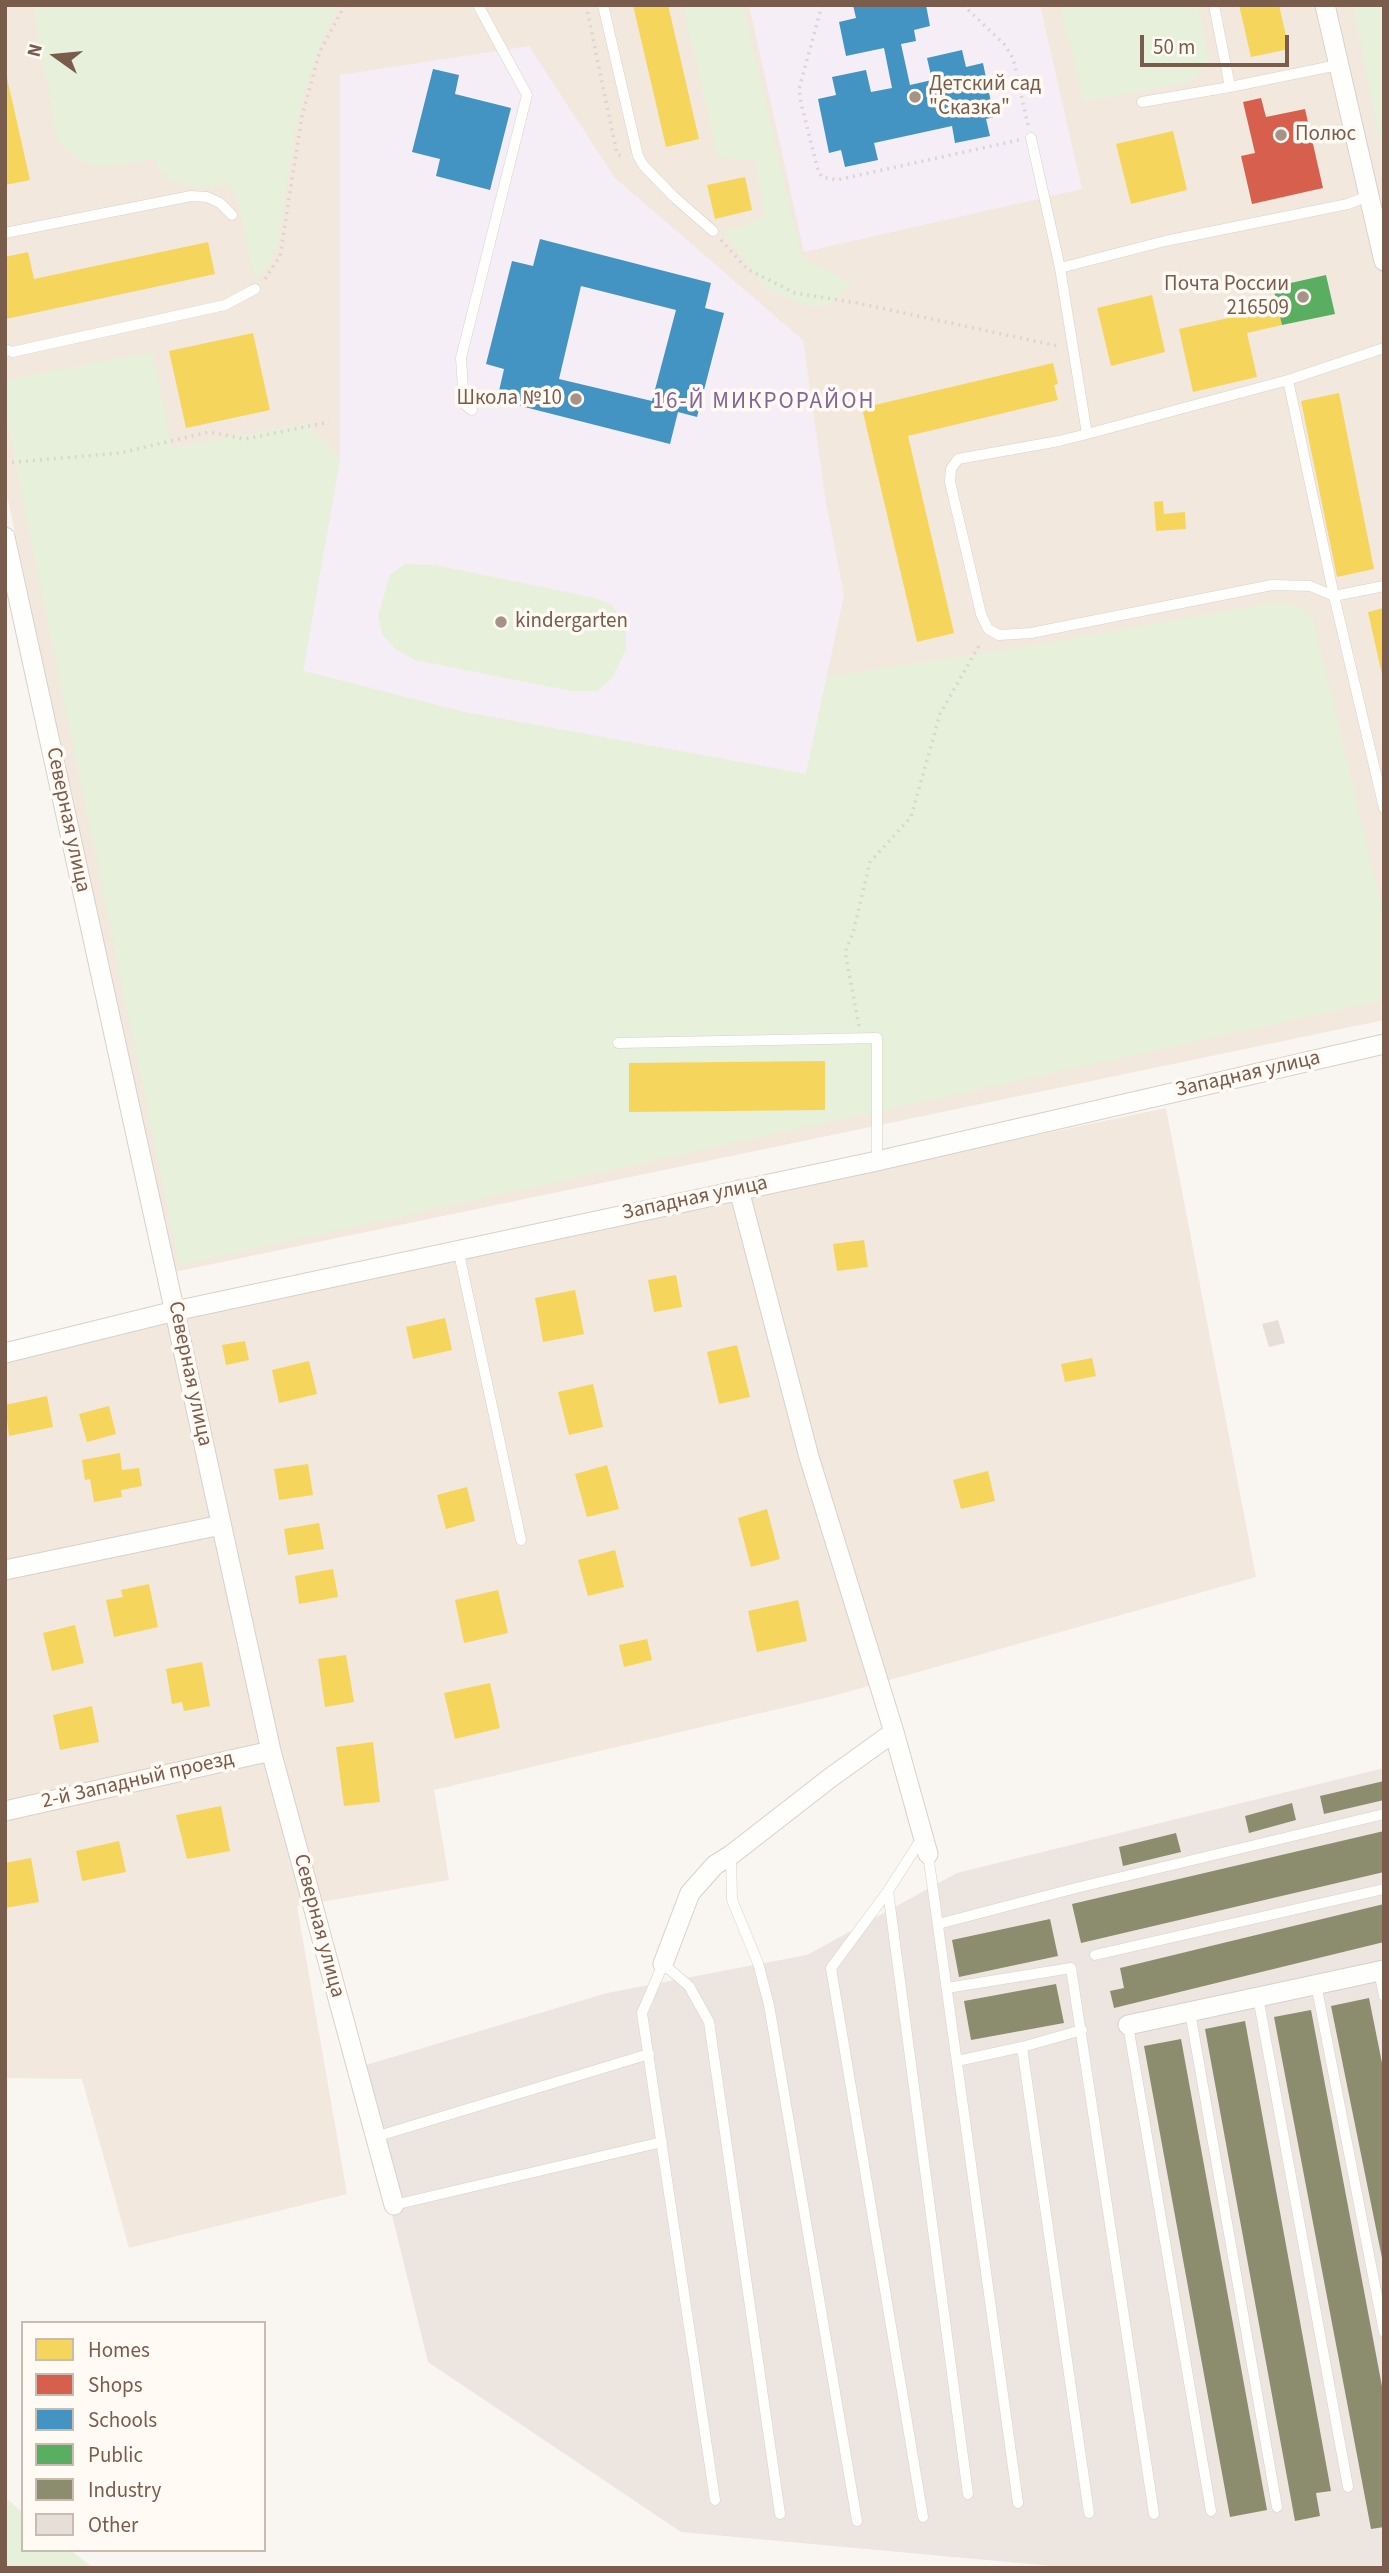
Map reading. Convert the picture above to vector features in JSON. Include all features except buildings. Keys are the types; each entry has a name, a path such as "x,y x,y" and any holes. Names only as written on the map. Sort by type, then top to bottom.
{"street":[{"path":"1325,5 1338,65 1376,194 1384,261"},
{"name":"Северная улица","path":"5,537 271,1751 394,2206"},
{"name":"Западная улица","path":"5,1353 175,1311 877,1161 1384,1044"},
{"path":"739,1190 810,1457 894,1732 925,1846"},
{"path":"5,1570 221,1525"},
{"path":"663,1964 690,1893 715,1865 894,1732"},
{"name":"2-й Западный проезд","path":"5,1811 271,1751"},
{"path":"1128,2025 1381,1970"}],"lane":[{"path":"472,410 464,404 461,358 527,95 478,5"},
{"path":"603,5 638,156 673,196 713,231"},
{"path":"1214,5 1230,88"},
{"path":"1142,102 1230,88 1338,65"},
{"path":"1031,138 1060,268 1087,433"},
{"path":"1060,268 1164,241 1348,204 1376,194"},
{"path":"5,233 191,196 207,197 220,203 232,215"},
{"path":"5,349 12,352 225,305 255,289"},
{"path":"1384,348 1288,380 1059,441 958,459 953,462 950,482 979,606 988,629 999,635 1031,633 1272,585 1310,586 1334,596 1384,586"},
{"path":"1288,380 1334,596 1384,808"},
{"path":"618,1043 877,1038 877,1161"},
{"path":"458,1249 521,1540"},
{"path":"938,1924 1384,1814"},
{"path":"923,2517 831,1968 925,1846"},
{"path":"925,1846 1018,2503"},
{"path":"731,1855 732,1900 758,1964 769,2006 857,2521"},
{"path":"1095,1955 1384,1889"},
{"path":"888,1891 968,2494"},
{"path":"715,2500 642,2013 663,1964 689,1986 709,2022 780,2514"},
{"path":"947,1988 1071,1968 1154,2514"},
{"path":"1381,1970 1384,1996"},
{"path":"1316,1984 1384,2332"},
{"path":"1258,1997 1348,2487"},
{"path":"1190,2012 1277,2507"},
{"path":"1128,2025 1211,2511"},
{"path":"957,2061 1082,2030"},
{"path":"1022,2047 1089,2514"},
{"path":"375,2137 649,2054"},
{"path":"394,2206 662,2142"}],"path":[{"path":"255,289 280,256 302,116 320,51 345,5"},
{"path":"822,5 799,89 818,170 822,177 837,180 1031,138 1013,58 1004,44 963,5"},
{"path":"713,231 747,269 795,293 858,303 1073,349"},
{"path":"5,463 120,453 209,432 245,439 329,422"},
{"path":"862,1038 845,953 853,933 870,862 911,817 940,714 988,629"}],"shaded area":[{"name":"16-Й МИКРОРАЙОН","path":"5,5 1384,5 1384,1020 174,1272 5,486"},
{"name":"Детский сад \"Сказка\"","path":"749,5 1040,5 1082,189 804,252"},
{"name":"Школа №10","path":"529,46 615,178 803,340 826,502 844,595 806,774 464,712 303,671 340,458 340,75"},
{"path":"1166,1108 1256,1577 829,1697 434,1790 449,1880 297,1906 347,2194 129,2248 82,2079 5,2078 5,1352"},
{"path":"1384,1768 1384,2568 1074,2568 681,2532 428,2362 356,2068 607,1993 807,1955 957,1873"}],"green space":[{"path":"33,5 339,5 325,33 306,84 294,135 279,236 271,263 255,281 237,196 227,183 201,189 170,180 157,168 155,159 103,167 79,161 57,140"},
{"path":"683,5 743,5 802,257 852,284 829,304 810,307 766,288 722,232 765,218 755,160 718,158"},
{"path":"1059,5 1198,5 1209,61 1191,82 1084,101"},
{"path":"1353,5 1384,5 1384,151 1380,144"},
{"path":"152,352 172,448 306,423 340,458 303,671 464,712 806,774 827,677 1029,646 1278,602 1299,606 1313,619 1384,917 1384,1000 179,1265 5,411 5,380"},
{"name":"kindergarten","path":"405,564 435,565 595,598 612,605 626,628 626,650 612,678 597,691 571,691 415,660 395,649 382,634 378,616 390,575"},
{"path":"5,2497 21,2511 21,2552 73,2552 93,2568 5,2568"}],"place":[{"name":"Детский сад \"Сказка\"","path":"915,97"},
{"name":"Полюс","path":"1281,135"},
{"name":"Почта России 216509","path":"1303,297"},
{"name":"Школа №10","path":"576,399"},
{"name":"kindergarten","path":"501,622"}],"district":[{"name":"16-Й МИКРОРАЙОН","path":"764,403"}]}
